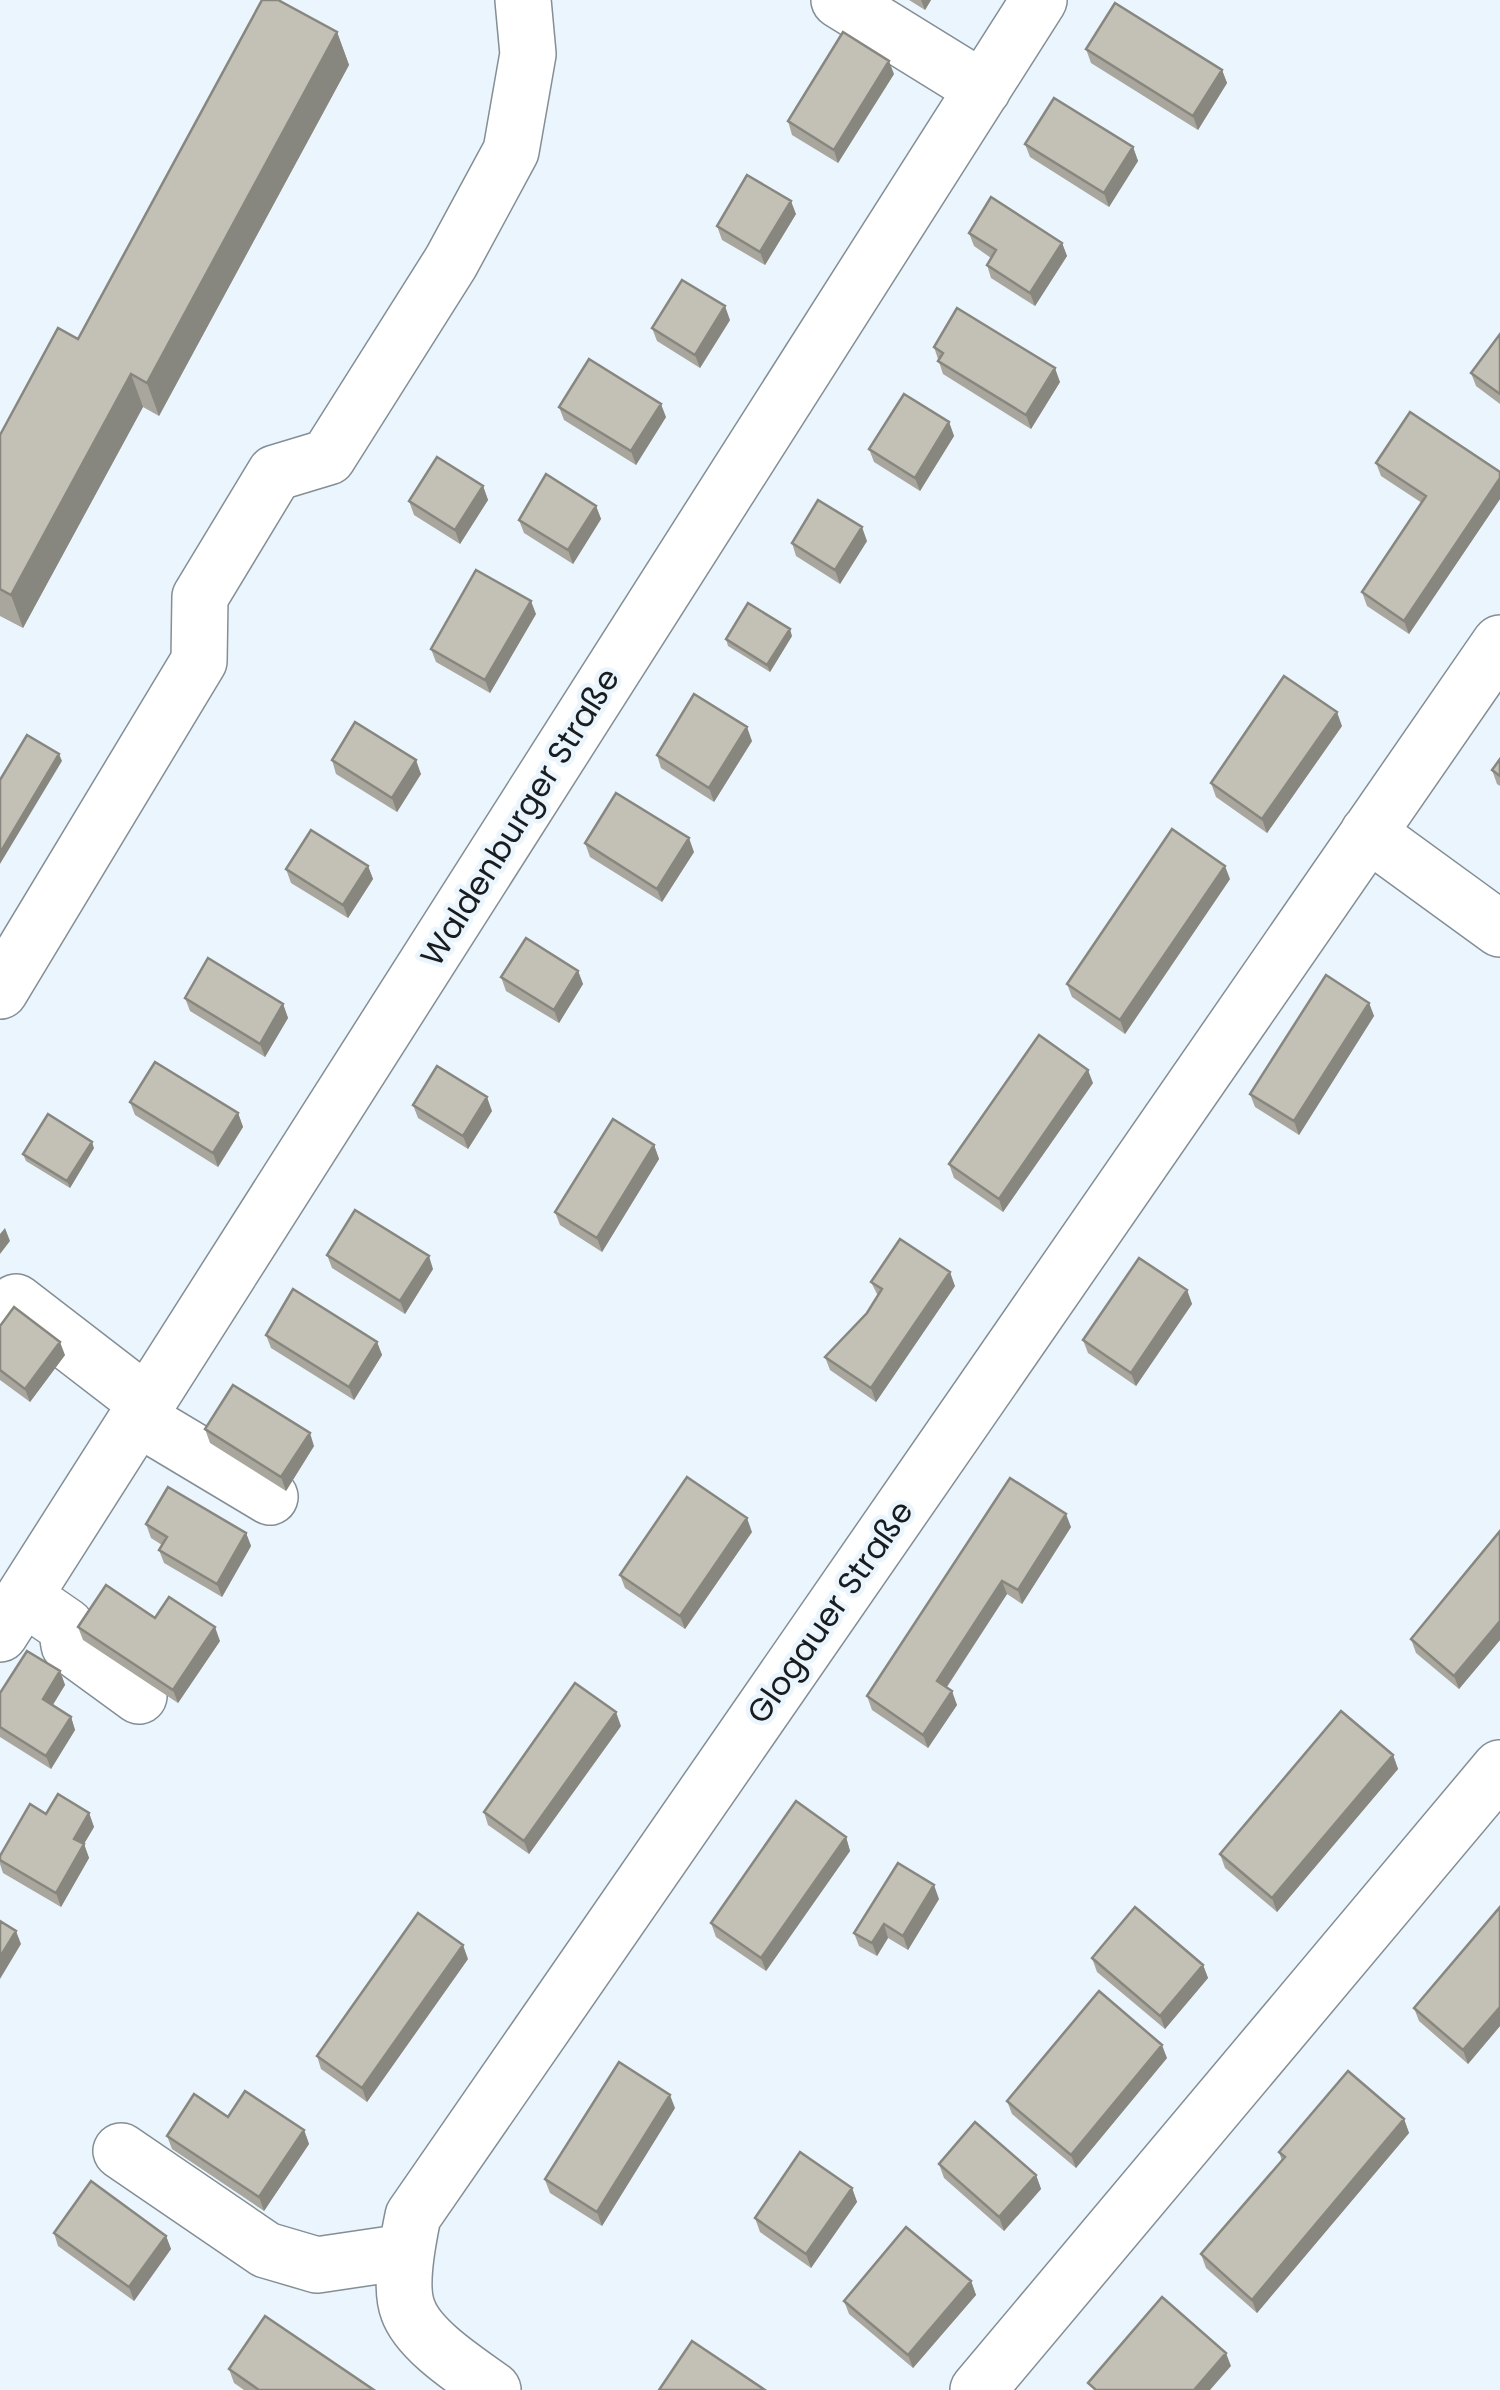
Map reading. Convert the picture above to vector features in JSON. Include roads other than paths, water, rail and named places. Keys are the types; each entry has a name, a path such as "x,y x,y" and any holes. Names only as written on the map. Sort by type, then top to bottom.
{"street":[{"path":"0,991 199,661 200,597 275,473 328,457 451,262 511,152 528,54 524,0"},
{"path":"528,54 556,0"},
{"path":"839,0 983,88"},
{"name":"Waldenburger Straße","path":"12,1616 1039,0"},
{"name":"Glogauer Straße","path":"493,2390 442,2353 408,2310 405,2252 413,2216 1500,643"},
{"path":"1368,833 1500,929"},
{"path":"16,1302 142,1410 270,1497"},
{"path":"12,1616 66,1626 69,1645 139,1696"},
{"path":"978,2390 1500,1768"},
{"path":"121,2150 266,2250 316,2265 405,2252"}]}
